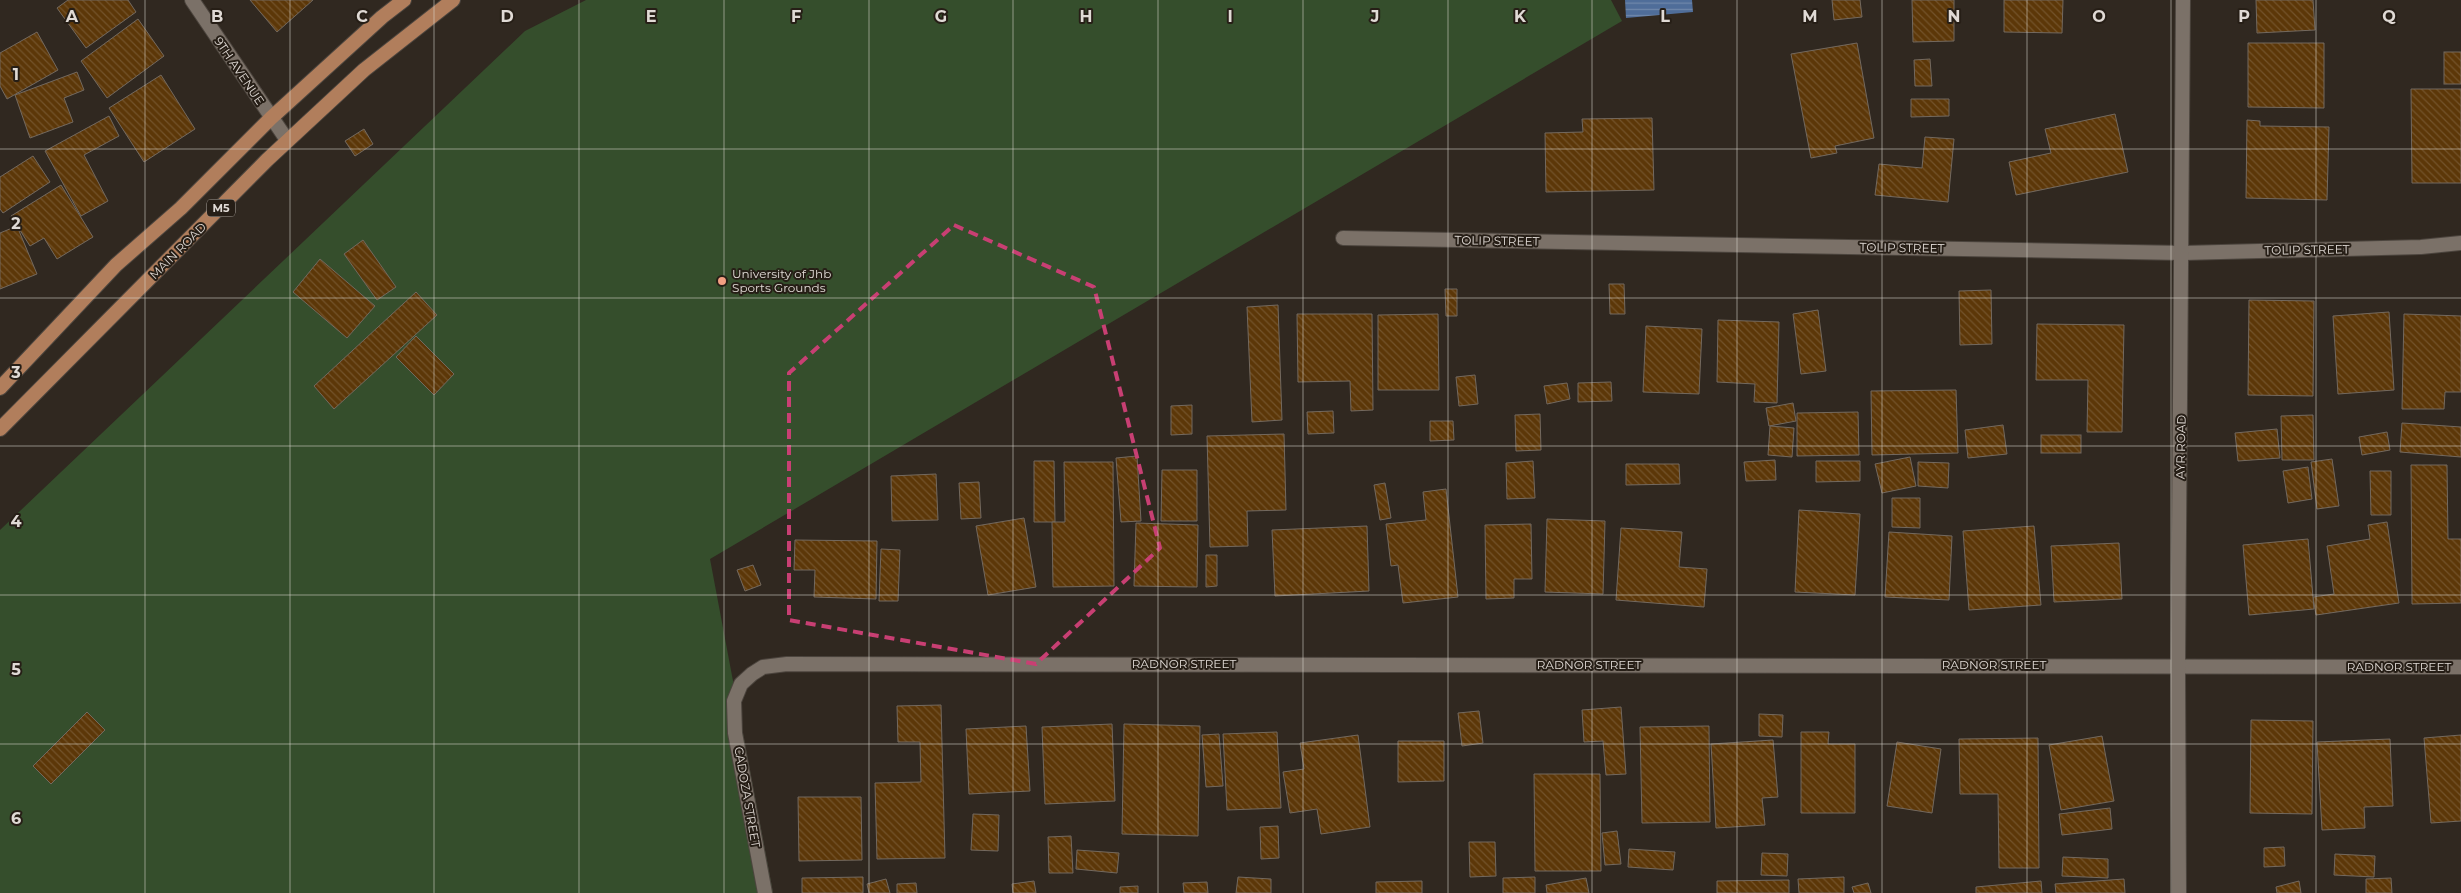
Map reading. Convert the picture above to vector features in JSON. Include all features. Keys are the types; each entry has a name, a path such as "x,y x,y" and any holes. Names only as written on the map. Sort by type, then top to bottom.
{"main road":[{"name":"M5","path":"0,388 116,265 181,208 271,118 382,16 404,0"},
{"name":"MAIN ROAD","path":"0,430 288,140 364,70 453,0"}],"street":[{"name":"9TH AVENUE","path":"192,0 271,118 288,140"},
{"name":"AYR ROAD","path":"2179,893 2178,666 2183,253 2183,0"},
{"name":"TOLIP STREET","path":"1343,238 2183,253 2421,247 2461,243"},
{"name":"RADNOR STREET","path":"734,701 741,684 752,674 763,668 787,664 2461,667"},
{"name":"CADOZA STREET","path":"734,701 735,733 765,893"}],"highlighted area":[{"path":"954,225 1094,287 1160,548 1036,664 789,620 789,373"}],"green space":[{"name":"University of Jhb Sports Grounds","path":"586,0 1611,0 1622,21 710,559 773,893 0,893 0,530 525,31"}],"water":[{"path":"1625,0 1692,0 1693,12 1626,18"}],"building":[{"path":"68,0 128,0 136,12 86,48 57,8"},
{"path":"250,0 313,0 277,32"},
{"path":"1832,0 1860,0 1862,17 1834,20"},
{"path":"1912,0 1954,0 1954,41 1913,42"},
{"path":"2004,0 2063,0 2062,33 2004,32"},
{"path":"2256,0 2313,0 2315,30 2257,33"},
{"path":"138,19 164,56 107,98 81,61"},
{"path":"37,32 58,70 7,99 0,86 0,53"},
{"path":"1857,43 1874,138 1835,146 1837,153 1811,158 1791,54"},
{"path":"2248,43 2324,43 2324,108 2248,107"},
{"path":"2444,52 2461,52 2461,84 2444,84"},
{"path":"1930,59 1932,86 1915,86 1914,60"},
{"path":"77,72 84,90 64,98 73,122 30,138 15,95"},
{"path":"161,75 195,129 144,162 109,108"},
{"path":"2411,89 2461,89 2461,183 2412,183"},
{"path":"1911,99 1949,99 1949,116 1911,117"},
{"path":"2115,114 2128,172 2016,195 2009,162 2051,153 2045,129"},
{"path":"109,116 119,136 84,155 108,201 81,216 45,151"},
{"path":"1652,118 1654,190 1546,192 1545,133 1583,132 1582,119"},
{"path":"2247,120 2260,121 2260,126 2329,127 2327,200 2246,198"},
{"path":"364,129 373,144 355,156 345,141"},
{"path":"1925,137 1954,139 1948,202 1875,195 1879,164 1922,168"},
{"path":"33,156 50,182 3,213 0,209 0,177"},
{"path":"61,185 93,237 57,259 44,238 30,246 11,216"},
{"path":"17,226 37,274 0,289 0,233"},
{"path":"363,240 396,287 377,300 344,254"},
{"path":"320,259 375,306 347,338 293,292"},
{"path":"1609,284 1624,284 1625,314 1610,314"},
{"path":"1445,289 1457,289 1457,316 1446,316"},
{"path":"1991,290 1992,344 1960,345 1959,291"},
{"path":"416,292 437,315 334,409 314,386"},
{"path":"2249,300 2314,301 2313,396 2248,395"},
{"path":"1278,305 1282,420 1252,422 1247,307"},
{"path":"1818,310 1826,371 1801,374 1793,314"},
{"path":"2389,312 2394,390 2338,394 2333,316"},
{"path":"1297,314 1372,314 1373,410 1351,411 1350,381 1298,382"},
{"path":"1438,314 1439,390 1378,390 1378,315"},
{"path":"2404,314 2461,316 2461,392 2445,392 2444,409 2402,409"},
{"path":"1718,320 1779,322 1777,403 1754,402 1755,384 1717,382"},
{"path":"2037,324 2124,325 2122,432 2087,432 2088,380 2036,380"},
{"path":"1646,326 1702,329 1699,394 1643,392"},
{"path":"416,336 454,374 434,395 396,357"},
{"path":"1475,375 1478,404 1459,406 1456,377"},
{"path":"1611,382 1612,401 1578,402 1578,383"},
{"path":"1567,383 1570,399 1547,404 1544,386"},
{"path":"1956,390 1958,453 1872,455 1871,391"},
{"path":"1793,403 1796,421 1769,426 1766,408"},
{"path":"1192,405 1192,434 1171,435 1171,406"},
{"path":"1333,411 1334,433 1308,434 1307,412"},
{"path":"1858,412 1859,455 1797,456 1797,413"},
{"path":"1540,414 1541,450 1516,451 1515,415"},
{"path":"2313,415 2314,460 2282,460 2281,416"},
{"path":"1430,421 1453,421 1454,440 1430,441"},
{"path":"2402,423 2461,427 2461,457 2400,452"},
{"path":"2003,425 2007,454 1968,458 1965,430"},
{"path":"1770,426 1794,428 1792,457 1768,455"},
{"path":"2277,429 2280,458 2238,461 2235,433"},
{"path":"2387,432 2390,450 2362,455 2359,437"},
{"path":"1284,434 1286,510 1247,511 1248,546 1210,547 1207,436"},
{"path":"2041,435 2081,435 2081,453 2041,453"},
{"path":"1137,456 1141,521 1121,522 1116,458"},
{"path":"1910,457 1916,486 1882,493 1875,464"},
{"path":"2332,459 2339,506 2317,509 2311,462"},
{"path":"1775,460 1776,480 1746,481 1744,462"},
{"path":"1034,461 1054,461 1055,522 1034,522"},
{"path":"1533,461 1535,498 1507,499 1506,463"},
{"path":"1816,461 1860,461 1860,481 1816,482"},
{"path":"1064,462 1113,462 1114,586 1053,587 1052,522 1065,522"},
{"path":"1918,462 1949,463 1948,488 1918,486"},
{"path":"1626,464 1679,464 1680,484 1626,485"},
{"path":"2411,465 2447,465 2448,539 2461,539 2461,603 2412,604"},
{"path":"2308,467 2312,499 2288,503 2283,471"},
{"path":"1162,470 1197,470 1197,521 1161,521"},
{"path":"2370,471 2391,471 2391,515 2371,515"},
{"path":"936,474 938,520 892,521 891,476"},
{"path":"979,482 981,518 961,519 959,483"},
{"path":"1385,483 1391,518 1380,520 1374,485"},
{"path":"1446,489 1458,597 1403,603 1398,565 1391,566 1386,524 1426,520 1423,492"},
{"path":"1892,498 1920,498 1920,528 1892,527"},
{"path":"1799,510 1860,514 1855,595 1795,592"},
{"path":"1024,518 1036,587 988,595 976,526"},
{"path":"1547,519 1605,521 1603,594 1545,592"},
{"path":"2387,522 2399,603 2316,615 2313,597 2334,594 2327,546 2370,539 2368,525"},
{"path":"1136,523 1198,525 1197,587 1134,586"},
{"path":"1531,524 1532,579 1514,579 1514,598 1486,599 1485,525"},
{"path":"1367,526 1369,591 1275,596 1272,530"},
{"path":"2034,526 2041,605 1969,610 1963,531"},
{"path":"1621,528 1682,532 1679,567 1707,569 1704,607 1616,600"},
{"path":"1889,532 1952,536 1949,600 1885,597"},
{"path":"2308,539 2314,609 2249,615 2243,545"},
{"path":"795,540 877,541 876,599 814,597 815,570 794,570"},
{"path":"2119,543 2122,599 2054,602 2051,546"},
{"path":"881,549 900,550 898,601 879,601"},
{"path":"1206,555 1217,555 1217,586 1206,587"},
{"path":"753,565 761,585 745,591 737,570"},
{"path":"941,705 945,858 877,859 875,783 921,782 920,742 898,742 897,706"},
{"path":"1621,707 1626,774 1606,775 1603,741 1584,742 1582,710"},
{"path":"1479,711 1483,743 1462,746 1458,713"},
{"path":"87,712 105,730 51,784 33,766"},
{"path":"1759,714 1783,715 1782,737 1759,736"},
{"path":"2251,720 2313,721 2312,814 2250,813"},
{"path":"1112,724 1115,801 1045,804 1042,727"},
{"path":"1124,724 1200,726 1198,836 1122,834"},
{"path":"1026,726 1030,791 969,794 966,729"},
{"path":"1709,726 1710,822 1642,823 1640,727"},
{"path":"1277,732 1281,808 1227,810 1223,734"},
{"path":"1801,732 1829,732 1828,744 1855,744 1855,813 1801,813"},
{"path":"1219,734 1223,786 1206,787 1202,735"},
{"path":"1358,735 1370,827 1321,834 1317,809 1290,813 1283,772 1304,769 1300,743"},
{"path":"2461,735 2461,821 2431,823 2424,738"},
{"path":"2102,736 2114,801 2061,810 2049,745"},
{"path":"2038,738 2039,868 1999,868 1998,794 1960,794 1959,739"},
{"path":"2390,739 2393,806 2364,807 2365,828 2322,830 2317,742"},
{"path":"1773,740 1778,797 1762,798 1765,825 1716,828 1711,744"},
{"path":"1398,741 1444,741 1444,781 1398,782"},
{"path":"1897,742 1941,749 1932,813 1887,806"},
{"path":"1534,774 1600,774 1601,871 1535,871"},
{"path":"798,797 861,797 862,860 799,861"},
{"path":"2110,808 2112,829 2062,835 2059,814"},
{"path":"973,814 999,815 998,851 971,850"},
{"path":"1278,826 1279,858 1261,859 1260,827"},
{"path":"1617,831 1621,864 1605,865 1602,833"},
{"path":"1071,836 1073,873 1049,873 1048,837"},
{"path":"1469,842 1495,842 1496,876 1470,877"},
{"path":"2284,847 2285,866 2264,867 2264,848"},
{"path":"1629,849 1675,852 1673,870 1628,867"},
{"path":"1077,850 1119,853 1117,873 1076,869"},
{"path":"1762,853 1788,854 1787,876 1761,875"},
{"path":"2335,854 2375,856 2374,877 2334,875"},
{"path":"2063,857 2108,859 2108,878 2062,876"},
{"path":"863,877 863,893 802,893 802,878"},
{"path":"1238,877 1271,879 1271,893 1236,893"},
{"path":"1535,877 1535,893 1503,893 1503,878"},
{"path":"1844,877 1844,893 1799,893 1798,879"},
{"path":"1586,878 1589,893 1547,893 1546,885"},
{"path":"2391,878 2392,893 2366,893 2366,879"},
{"path":"886,879 890,893 869,893 867,884"},
{"path":"2124,879 2125,893 2056,893 2055,884"},
{"path":"1789,880 1789,893 1717,893 1717,881"},
{"path":"1034,881 1036,893 1013,893 1012,884"},
{"path":"1422,881 1422,893 1376,893 1376,882"},
{"path":"2041,881 2042,893 1976,893 1976,887"},
{"path":"2299,881 2301,893 2277,893 2276,887"},
{"path":"1207,882 1208,893 1184,893 1183,883"},
{"path":"916,883 917,893 897,893 897,884"},
{"path":"1868,883 1871,893 1854,893 1852,887"},
{"path":"1138,886 1138,893 1120,893 1120,887"}],"place":[{"name":"University of Jhb Sports Grounds","path":"722,281"}]}
